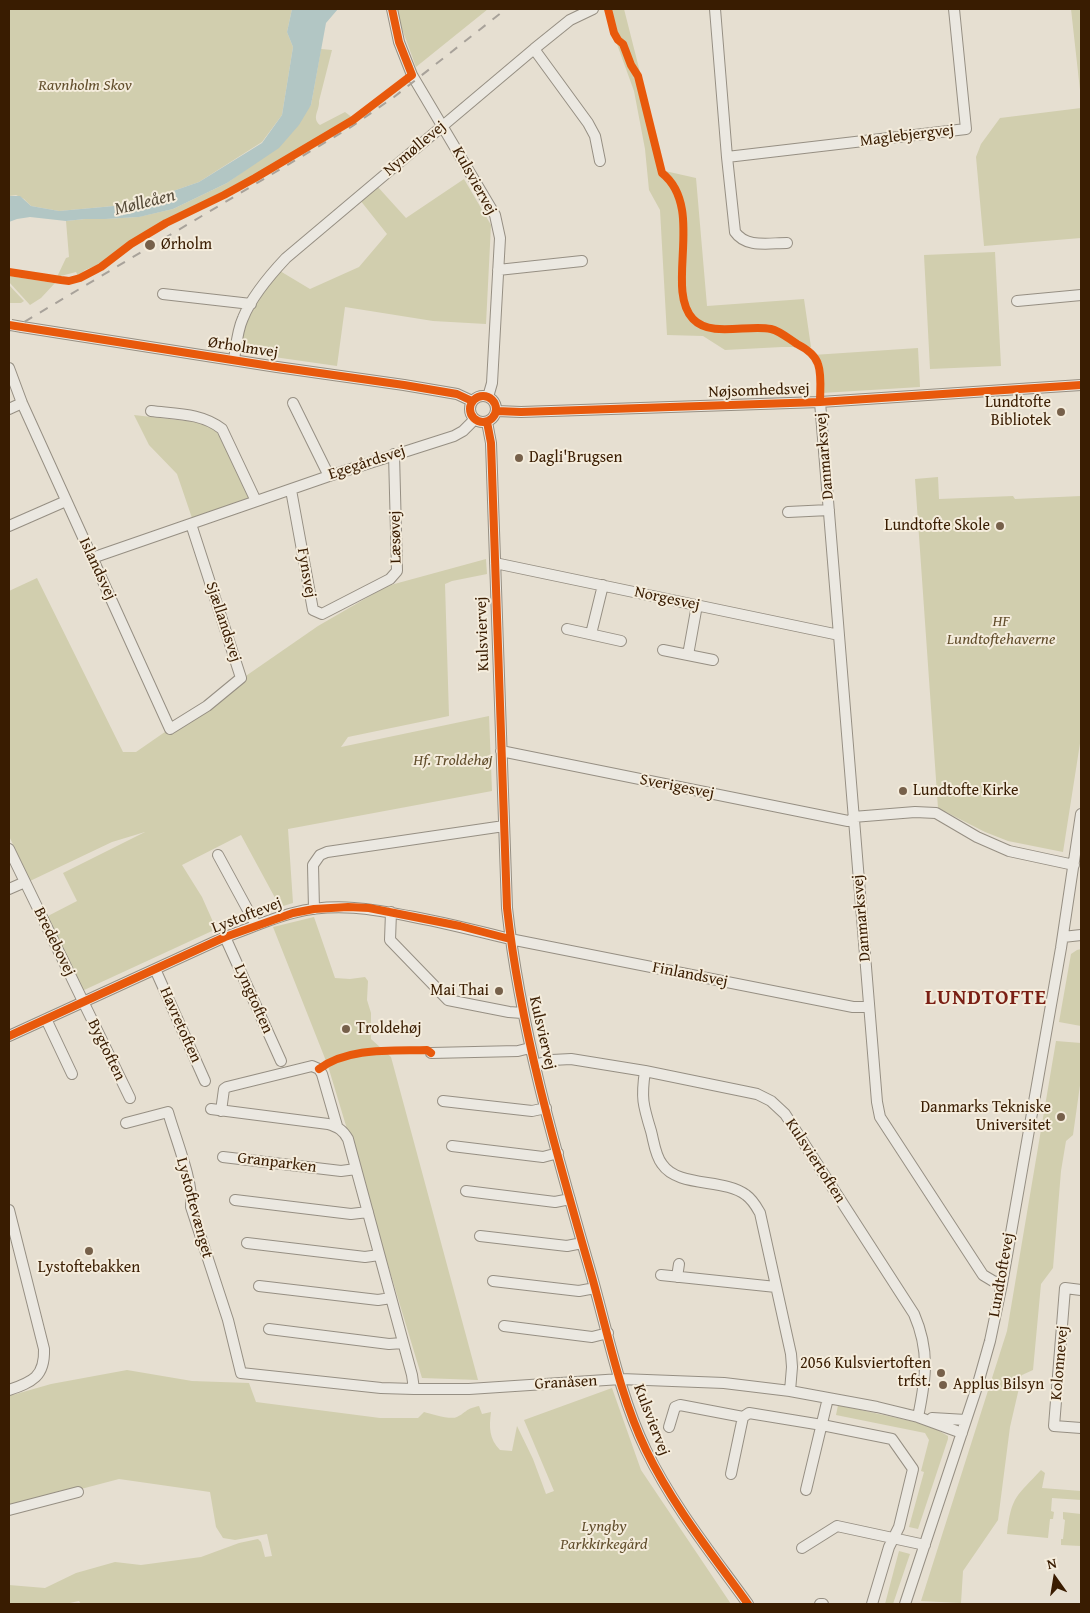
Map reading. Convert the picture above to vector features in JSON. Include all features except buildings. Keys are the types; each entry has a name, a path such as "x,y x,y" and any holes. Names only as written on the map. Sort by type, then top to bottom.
{"street":[{"name":"Kulsviervej","path":"392,9 399,42 410,70 495,214 500,238 492,383 488,397"},
{"name":"Nymøllevej","path":"234,360 242,319 274,271 300,244 570,20 594,9"},
{"path":"715,9 735,232 740,240 749,243 786,243"},
{"name":"Maglebjergvej","path":"727,156 966,129 954,9"},
{"path":"534,50 588,123 595,136 600,161"},
{"path":"498,270 582,261"},
{"path":"163,294 251,304"},
{"path":"1017,301 1081,295"},
{"name":"Ørholmvej","path":"14,326 457,394 472,401"},
{"name":"Islandsvej","path":"9,368 22,403 170,729 207,706"},
{"name":"Nøjsomhedsvej","path":"497,411 527,412 820,402 1081,385"},
{"path":"480,396 488,397 495,402 497,411 495,416 482,423 474,420 470,411 472,401 480,396"},
{"name":"Danmarksvej","path":"820,402 853,819 877,1102 880,1117 983,1275 1002,1284"},
{"path":"9,409 22,403"},
{"path":"293,403 329,476"},
{"path":"151,411 202,417 222,429 256,501"},
{"name":"Egegårdsvej","path":"92,558 394,454 454,436 463,431 474,420"},
{"name":"Kulsviervej","path":"487,422 491,443 507,908 522,1013 582,1243 635,1424 646,1449 679,1510 748,1604"},
{"name":"Læsøvej","path":"356,596 390,579 397,571 394,454"},
{"name":"Fynsvej","path":"291,490 313,610 322,614 356,596"},
{"path":"9,526 66,501"},
{"name":"Danmarksvej","path":"788,512 829,510"},
{"name":"Sjællandsvej","path":"191,524 241,678 207,706"},
{"name":"Norgesvej","path":"495,563 839,635"},
{"path":"591,634 603,585"},
{"path":"688,655 698,605"},
{"path":"568,629 620,641"},
{"path":"663,650 712,660"},
{"name":"Sverigesvej","path":"501,751 848,821 915,812 936,813 978,837 1010,851 1074,864"},
{"name":"Lundtoftevej","path":"905,1604 962,1433 990,1341 1002,1284 1063,937 1081,821"},
{"path":"314,909 313,865 320,855 327,852 504,826"},
{"name":"Bredebovej","path":"9,849 83,1002"},
{"path":"218,855 256,925"},
{"path":"9,890 25,882"},
{"name":"Lystoftevej","path":"9,1036 225,937 293,913 314,909 369,908 460,926 510,939"},
{"name":"Kulsviervej","path":"391,912 390,940 448,1000 522,1013"},
{"path":"1063,937 1081,935"},
{"name":"Lyngtoften","path":"225,937 281,1061"},
{"name":"Finlandsvej","path":"510,939 854,1007 869,1008"},
{"name":"Havretoften","path":"155,970 205,1081"},
{"name":"Bygtoften","path":"83,1002 130,1098"},
{"path":"46,1018 72,1074"},
{"path":"431,1053 518,1051 530,1048"},
{"name":"Kulsviertoften","path":"535,1066 552,1060 571,1059 645,1071 757,1094 771,1102 785,1114 914,1314 920,1328 926,1361 925,1381 918,1417"},
{"path":"337,1126 216,1110 224,1089 227,1087 312,1066 319,1069 337,1126 348,1139 412,1375 414,1389"},
{"path":"645,1071 642,1102 662,1165 679,1177 738,1189 754,1202 760,1213 791,1354 790,1391"},
{"path":"443,1101 532,1111 546,1108"},
{"name":"Lystoftevænget","path":"126,1123 168,1112 185,1168 192,1200 191,1207 228,1320 241,1373"},
{"path":"452,1146 543,1157 558,1153"},
{"name":"Granparken","path":"223,1157 342,1171 356,1169"},
{"path":"466,1191 555,1202 570,1199"},
{"path":"235,1200 351,1214 368,1212"},
{"path":"9,1210 44,1349 45,1360 36,1378 9,1390"},
{"path":"480,1236 567,1246 582,1243"},
{"path":"247,1243 365,1257 379,1255"},
{"path":"678,1277 679,1264"},
{"path":"661,1275 776,1287"},
{"path":"493,1281 579,1291 595,1288"},
{"path":"259,1286 378,1300 391,1298"},
{"name":"Kolonnevej","path":"1081,1290 1065,1288 1054,1426 1081,1428"},
{"path":"504,1326 592,1337 608,1333"},
{"path":"269,1329 388,1344 403,1343"},
{"name":"Granåsen","path":"241,1373 381,1388 414,1389 469,1389 621,1380 724,1383 790,1391 828,1398 918,1417 962,1433"},
{"path":"806,1490 828,1398"},
{"path":"670,1427 674,1407 680,1405 743,1418"},
{"path":"731,1474 743,1418 749,1413 892,1439 913,1469 899,1526 889,1547 872,1604"},
{"name":"Granåsen","path":"918,1417 966,1420"},
{"path":"9,1510 78,1492"},
{"path":"802,1548 837,1526 925,1545"}],"green space":[{"name":"Ravnholm Skov","path":"9,9 292,9 287,32 293,47 282,115 262,142 199,182 156,197 125,205 59,211 31,206 24,199 16,195 9,196"},
{"path":"397,9 488,9 416,67 398,18"},
{"path":"624,9 665,171 696,178 707,306 804,299 811,347 725,350 703,336 667,335 660,210 649,190 645,149 634,91 605,11"},
{"path":"1071,9 1081,9 1081,99"},
{"path":"321,49 332,50 316,120 320,125 345,112 353,118 232,190 174,217 137,239 103,263 85,270 78,276 76,272 57,277 66,258 69,257 66,221 138,217 173,209 227,183 248,168 311,105"},
{"path":"1081,108 1081,238 984,246 976,157 981,144 1000,118"},
{"path":"464,179 491,225 486,324 433,321 345,307 337,366 246,353 241,350 244,329 249,318 260,298 280,271 310,289 359,267 387,234 360,200 377,186 406,218"},
{"path":"995,252 1001,366 930,369 924,255"},
{"path":"9,276 55,283 41,298 30,305 9,282"},
{"path":"9,285 24,301 21,303 9,303"},
{"path":"918,348 920,387 822,393 813,355"},
{"path":"134,415 204,423 212,427 219,435 250,498 192,518 177,474 149,445"},
{"name":"HF Lundtoftehaverne","path":"938,477 939,499 1013,496 1015,499 1081,496 1081,737 1063,852 1008,841 985,832 938,808 915,479"},
{"name":"Hf. Troldehøj","path":"486,559 487,574 445,584 449,716 348,737 341,747 489,716 492,791 288,829 293,903 280,907 241,835 182,865 202,897 214,924 212,931 82,991 46,917 77,901 63,873 145,832 112,842 30,881 9,836 9,591 37,578 123,752 136,752 318,626 387,586"},
{"path":"314,917 335,978 365,977 368,981 367,1000 371,1013 371,1039 391,1057 478,1380 422,1378 328,1066 273,927"},
{"path":"1081,949 1081,1026 1059,1022 1071,954"},
{"path":"1056,1041 1081,1043 1081,1078 1073,1135 1066,1141 1061,1171 1053,1268 1041,1284 1033,1370 1022,1375 1010,1427 998,1520 963,1571 961,1603 921,1601 1007,1331"},
{"name":"Lyngby Parkkirkegård","path":"127,1370 192,1381 249,1383 256,1402 380,1418 418,1418 424,1412 454,1418 471,1408 479,1406 482,1414 491,1412 491,1432 496,1446 500,1450 512,1451 517,1426 533,1459 546,1494 554,1491 524,1420 612,1388 641,1470 731,1604 81,1604 79,1601 65,1604 9,1604 9,1585 45,1588 76,1573 115,1562 141,1565 201,1557 239,1543 258,1539 261,1542 265,1557 272,1556 267,1534 235,1540 223,1538 216,1527 210,1492 119,1479 9,1508 9,1396 51,1384"},
{"path":"838,1405 929,1425 948,1436 918,1529 909,1527 924,1472 921,1471 929,1440 925,1433 836,1415"},
{"path":"1041,1470 1045,1473 1042,1488 1081,1491 1081,1500 1052,1498 1051,1511 1054,1512 1053,1519 1050,1519 1048,1538 1007,1534 1016,1498"},
{"path":"1063,1512 1081,1514 1081,1546 1061,1545 1065,1520 1063,1519"},
{"path":"899,1551 910,1554 893,1604 885,1604"}],"water":[{"name":"Mølleåen","path":"292,9 338,9 326,23 311,105 299,125 279,148 227,183 173,209 139,217 66,221 30,217 9,222 9,196 20,196 31,206 59,211 125,205 156,197 199,182 262,143 282,115 293,47 287,32"}],"railway":[{"path":"9,331 351,127 394,97 506,9"}],"cycle path":[{"path":"9,272 69,281 80,278 101,267 131,244 166,223 255,178 353,120 412,75 399,42 392,9"},
{"path":"608,9 614,33 623,44 631,65 638,76 662,173 675,188 681,206 683,226 682,288 685,305 693,319 701,325 720,329 771,329 781,333 806,350 815,358 818,364 820,402"},
{"path":"9,325 404,385 457,394 472,401"},
{"path":"497,411 521,412 820,402 1081,385"},
{"path":"483,396 493,399 496,409 493,419 483,422 473,419 470,409 473,399 483,396"},
{"path":"487,422 491,443 507,908 521,1002 531,1048 553,1140 615,1365 637,1429 668,1491 748,1604"},
{"path":"9,1036 225,937 293,913 314,909 369,908 460,926 510,939"},
{"path":"319,1069 343,1057 357,1054 427,1050 431,1053"}],"place":[{"name":"Ørholm","path":"150,245"},
{"name":"Lundtofte Bibliotek","path":"1061,412"},
{"name":"Dagli'Brugsen","path":"519,458"},
{"name":"Lundtofte Skole","path":"1000,526"},
{"name":"Lundtofte Kirke","path":"903,791"},
{"name":"Mai Thai","path":"499,991"},
{"name":"Troldehøj","path":"346,1029"},
{"name":"Danmarks Tekniske Universitet","path":"1061,1117"},
{"name":"Lystoftebakken","path":"89,1251"},
{"name":"2056 Kulsviertoften trfst.","path":"941,1373"},
{"name":"Applus Bilsyn","path":"943,1385"}],"district":[{"name":"LUNDTOFTE","path":"986,999"}]}
